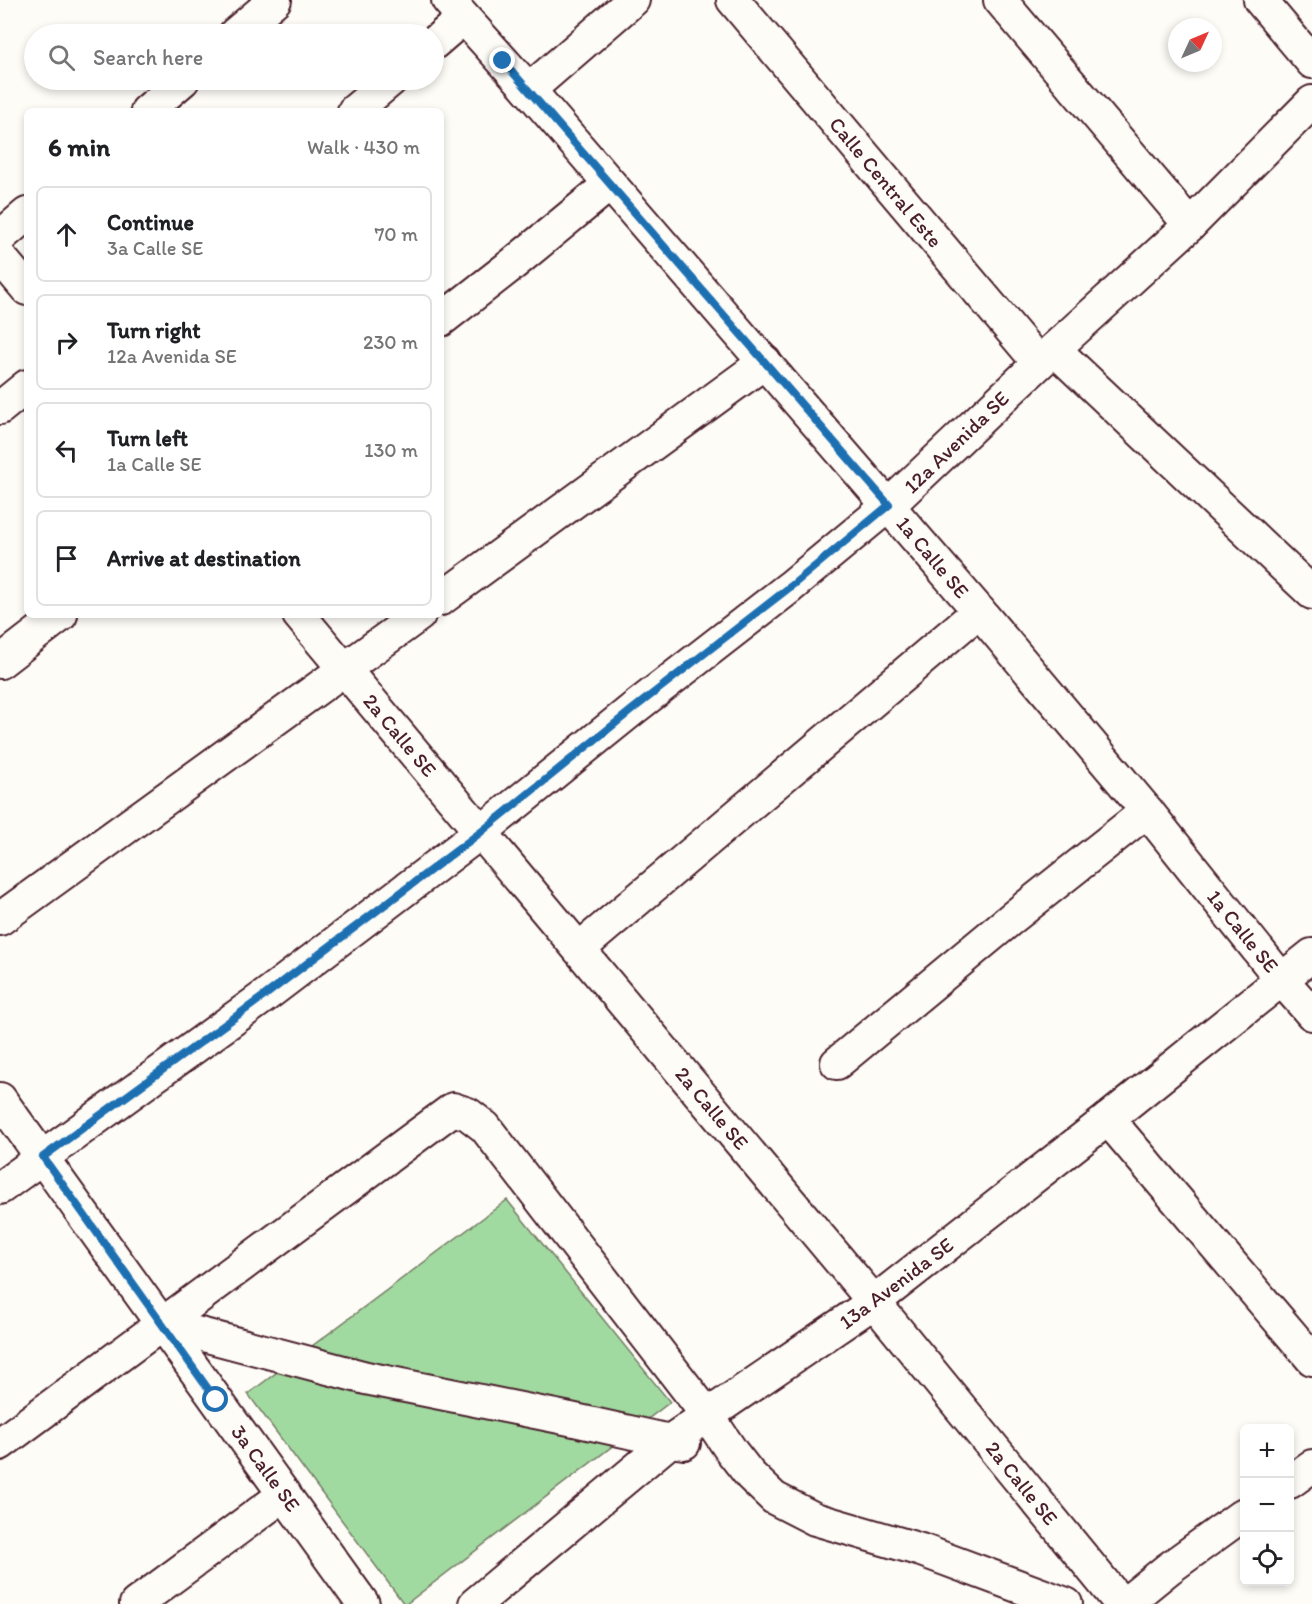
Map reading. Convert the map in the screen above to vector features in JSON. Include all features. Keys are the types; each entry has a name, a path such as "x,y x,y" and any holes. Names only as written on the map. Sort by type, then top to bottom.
{"street":[{"path":"247,24 275,0"},
{"path":"529,90 633,0"},
{"name":"Calle Central Este","path":"733,0 1046,356 1312,593"},
{"path":"1000,0 1190,225"},
{"path":"1260,0 1312,62"},
{"path":"444,28 456,9"},
{"name":"1a Calle SE","path":"456,9 529,90 979,610 1312,1014"},
{"path":"150,108 171,90"},
{"path":"358,108 379,90"},
{"name":"12a Avenida SE","path":"0,1188 264,996 481,832 633,709 790,587 889,505 1046,356 1190,225 1312,102"},
{"path":"444,318 610,184"},
{"path":"0,237 24,217"},
{"path":"0,257 24,286"},
{"path":"444,597 765,362"},
{"path":"0,408 24,388"},
{"path":"579,949 979,610"},
{"path":"0,662 57,618"},
{"name":"2a Calle SE","path":"302,618 874,1302 1121,1604"},
{"path":"0,920 415,618"},
{"path":"837,1063 1012,918 1147,811"},
{"name":"13a Avenida SE","path":"487,1600 670,1441 874,1302 1108,1119 1312,955"},
{"name":"3a Calle SE","path":"0,1099 363,1604"},
{"path":"0,1444 453,1109 468,1114 485,1127 708,1416 732,1452 750,1475 774,1498 815,1519 921,1550 1066,1604"},
{"path":"1108,1119 1312,1359"},
{"path":"162,1324 366,1378 732,1452"},
{"path":"1294,1479 1312,1466"},
{"path":"136,1604 285,1494"},
{"path":"1125,1604 1168,1569 1240,1518"}],"green space":[{"path":"507,1200 670,1402 404,1604 248,1394"}],"route":[{"path":"216,1400 43,1157 264,996 481,832 633,709 790,587 889,505 503,61"}]}
